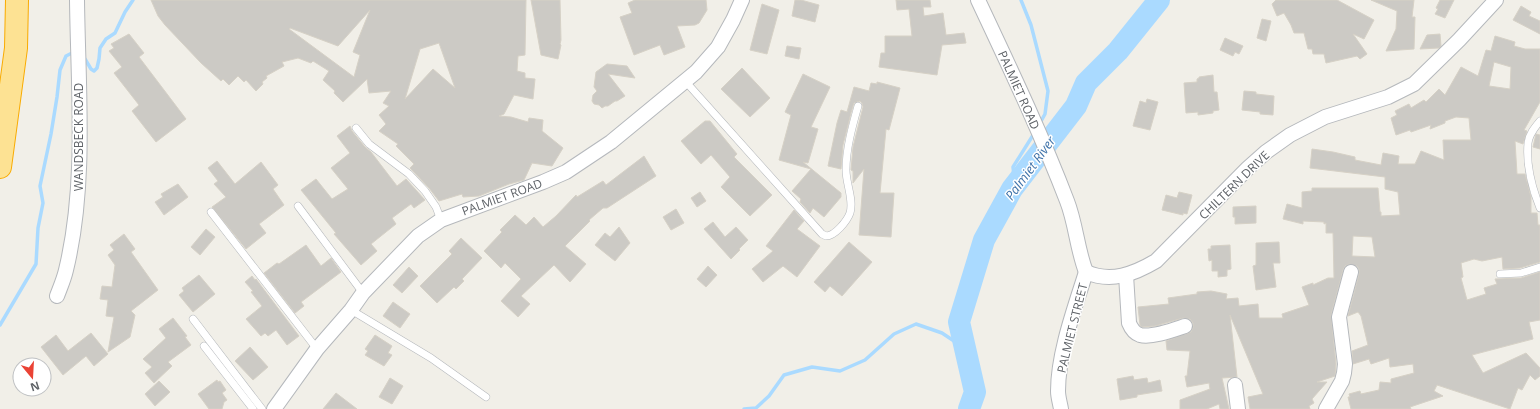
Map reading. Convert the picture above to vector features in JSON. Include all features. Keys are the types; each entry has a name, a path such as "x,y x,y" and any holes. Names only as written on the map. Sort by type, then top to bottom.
{"highway":[{"path":"0,167 16,48 17,0"}],"street":[{"name":"WANDSBECK ROAD","path":"57,296 66,272 78,195 80,153 77,0"},
{"name":"PALMIET ROAD","path":"274,409 317,349 351,310 363,293 418,236 441,220 544,182 566,172 611,142 686,82 718,47 742,0"},
{"name":"PALMIET ROAD","path":"978,0 1028,107 1067,202 1075,225 1082,261 1086,272"},
{"name":"CHILTERN DRIVE","path":"1086,272 1097,276 1118,277 1138,271 1156,260 1266,152 1290,135 1325,117 1388,97 1414,84 1455,45 1496,0"},
{"name":"PALMIET STREET","path":"1061,409 1058,391 1061,360 1086,272"},
{"path":"1330,408 1344,373 1345,364 1338,317 1351,272"},
{"path":"1126,275 1129,323 1133,330 1140,335 1150,335 1185,326"},
{"path":"1235,385 1238,409"}],"lane":[{"path":"686,82 822,234 826,236 833,234 848,217 850,212 851,203 846,170 850,133 858,106"},
{"path":"1540,120 1532,131 1528,142 1530,174 1540,208"},
{"path":"356,128 368,144 409,174 425,191 436,207 441,220"},
{"path":"298,206 363,293"},
{"path":"211,212 317,349"},
{"path":"1500,274 1521,273 1540,267"},
{"path":"351,310 431,358 486,397"},
{"path":"193,319 262,409"},
{"path":"204,346 253,409"}],"building":[{"path":"151,0 526,0 525,55 518,56 517,71 525,73 525,78 535,79 533,99 514,95 504,114 499,116 511,117 528,122 529,118 543,120 542,131 563,148 552,166 532,163 524,180 509,184 479,196 463,197 462,194 439,201 410,168 414,164 396,146 398,144 379,131 386,124 379,115 389,106 383,103 391,91 369,93 367,79 343,102 334,93 335,91 323,80 329,71 313,61 311,63 298,58 282,62 284,66 266,76 267,78 262,82 263,84 256,91 246,80 244,82 238,76 229,85 223,79 221,81 201,63 158,16","holes":["370,10 353,52 360,55 354,77 289,29 290,28 338,46","439,43 455,88 433,69 405,99 420,49"]},
{"path":"531,0 560,0 561,45 558,59 541,55"},
{"path":"635,0 706,0 707,10 699,23 695,25 677,26 685,47 664,55 660,45 634,55 620,17 632,13 628,3"},
{"path":"795,0 801,0 819,5 815,22 792,16"},
{"path":"896,0 930,0 931,7 923,7 924,16 943,13 946,35 964,33 966,43 942,45 937,75 879,67 881,53 885,53 885,36 912,36 909,9 897,10"},
{"path":"1276,0 1337,0 1374,20 1364,39 1353,34 1367,54 1360,59 1357,56 1326,63 1324,54 1313,54 1312,49 1308,49 1304,33 1294,33 1284,13 1277,16 1272,4"},
{"path":"1371,0 1414,0 1412,17 1415,17 1414,49 1386,51 1396,29 1397,11"},
{"path":"1440,0 1454,0 1445,18 1435,14"},
{"path":"762,4 779,10 767,54 750,50"},
{"path":"1521,6 1531,12 1529,16 1540,21 1540,34 1513,20"},
{"path":"1262,19 1271,21 1266,41 1257,38"},
{"path":"129,34 144,53 139,57 186,119 156,142 132,111 139,105 114,73 122,67 109,51 114,48 111,44"},
{"path":"1440,34 1441,46 1439,48 1420,49 1427,35"},
{"path":"1495,36 1515,42 1514,46 1525,49 1540,49 1540,102 1524,130 1527,131 1523,144 1515,141 1517,174 1525,174 1531,197 1531,213 1537,213 1538,225 1540,225 1540,262 1520,268 1503,269 1502,257 1482,261 1474,259 1461,263 1463,277 1461,278 1467,300 1486,294 1484,288 1497,284 1495,279 1521,278 1540,272 1540,320 1529,322 1533,339 1472,355 1483,373 1526,353 1540,368 1540,376 1535,380 1530,375 1522,390 1518,388 1510,409 1437,385 1434,391 1443,396 1410,407 1411,409 1351,409 1348,397 1350,397 1349,394 1360,391 1361,394 1379,390 1380,382 1391,383 1391,379 1414,373 1413,364 1390,367 1389,358 1371,364 1369,359 1353,364 1352,351 1368,345 1361,316 1358,312 1348,316 1359,274 1359,269 1357,266 1349,264 1345,266 1343,270 1331,315 1336,364 1335,376 1317,382 1327,382 1312,399 1314,403 1309,406 1310,409 1250,409 1248,397 1263,394 1230,315 1237,377 1222,378 1229,409 1220,409 1219,404 1207,409 1180,409 1180,400 1210,389 1209,383 1187,387 1185,376 1187,376 1190,351 1167,350 1166,341 1191,332 1193,323 1190,319 1183,318 1155,326 1142,327 1140,325 1138,307 1169,304 1168,298 1197,294 1197,292 1211,291 1227,294 1226,299 1238,298 1239,306 1258,304 1259,318 1283,318 1282,314 1309,305 1302,287 1313,283 1313,285 1328,278 1334,278 1333,233 1326,233 1326,223 1324,224 1324,222 1303,221 1303,224 1283,219 1287,204 1302,208 1302,192 1312,191 1312,188 1378,188 1381,216 1400,215 1398,192 1385,189 1385,177 1310,168 1312,149 1355,157 1355,160 1381,165 1383,153 1399,156 1398,164 1415,164 1421,151 1444,160 1443,140 1471,140 1469,118 1456,117 1430,129 1431,125 1411,132 1410,130 1396,135 1391,118 1397,115 1395,111 1409,104 1411,108 1424,100 1426,102 1439,89 1445,95 1461,67 1478,76 1486,50 1491,51","holes":["1494,62 1511,67 1510,89 1489,86","1353,236 1372,237 1375,257 1352,256"]},
{"path":"1225,38 1243,46 1239,54 1235,52 1233,56 1220,50"},
{"path":"787,46 801,48 799,59 785,56"},
{"path":"607,64 627,66 635,78 608,74 625,96 602,108 599,105 594,104 592,101 593,95 597,91 594,87 596,72"},
{"path":"742,68 770,98 750,117 721,89"},
{"path":"803,74 830,87 811,127 818,129 808,163 803,162 841,193 841,197 824,217 813,208 810,213 800,202 801,199 792,191 811,169 779,160 791,115 785,112"},
{"path":"1213,75 1214,92 1217,92 1219,110 1213,111 1213,113 1198,115 1198,112 1186,113 1184,83 1197,82 1199,77"},
{"path":"877,82 900,88 889,130 886,129 880,193 894,193 891,237 859,235 864,169 853,183 853,171 851,170 853,147 863,107 860,101 854,103 851,113 843,145 841,169 828,166 841,110 847,112 854,87 869,91 871,83 877,84"},
{"path":"1244,91 1274,96 1273,115 1242,110"},
{"path":"1147,99 1158,102 1150,130 1133,126 1140,101 1146,103"},
{"path":"705,121 710,121 737,154 734,157 772,195 750,216 721,187 730,177 711,155 701,164 681,141"},
{"path":"350,126 352,131 371,152 397,186 406,179 425,200 414,208 411,204 392,218 396,224 371,244 377,251 361,265 334,234 336,233 301,190 316,179 332,199 348,189 331,168 350,153 337,136"},
{"path":"1536,134 1540,135 1540,149 1533,147"},
{"path":"644,156 656,176 607,208 603,208 589,220 590,221 565,246 586,264 570,282 554,265 521,296 530,304 518,317 501,301 521,279 505,263 501,268 484,251 502,232 500,230 515,215 526,225 534,217 543,227 576,195 577,197 603,181 606,185"},
{"path":"217,161 235,184 261,162 278,185 273,189 284,205 259,224 266,233 246,249 212,207 226,197 214,184 218,181 208,168"},
{"path":"178,184 188,197 164,215 155,202 163,197 161,194"},
{"path":"700,192 706,201 697,207 691,198"},
{"path":"1179,192 1192,195 1187,214 1183,213 1183,215 1162,210 1166,195 1177,198"},
{"path":"1256,206 1256,223 1235,224 1233,207"},
{"path":"676,209 684,223 671,230 663,217"},
{"path":"794,210 804,221 797,229 820,246 797,277 783,266 763,282 752,269 773,251 766,246"},
{"path":"713,222 725,237 736,227 748,240 731,259 704,229"},
{"path":"619,227 630,243 615,261 595,245 605,233 610,237"},
{"path":"206,229 215,237 200,255 191,247"},
{"path":"124,234 135,249 131,252 158,290 131,311 135,315 130,337 108,352 114,317 106,316 108,300 100,299 102,286 112,287 115,265 108,255 114,250 110,245"},
{"path":"461,238 482,258 462,279 464,281 456,289 454,287 437,303 420,286 452,254 449,251"},
{"path":"849,242 872,262 842,296 830,286 825,292 814,282"},
{"path":"1279,242 1280,263 1273,263 1276,287 1256,290 1253,266 1256,265 1256,243"},
{"path":"306,245 321,266 331,258 341,272 301,302 304,306 295,313 264,273"},
{"path":"1230,245 1231,269 1227,270 1227,276 1218,277 1218,271 1212,271 1212,260 1209,261 1208,249 1211,249 1211,246"},
{"path":"708,266 717,275 706,287 697,279"},
{"path":"409,267 418,276 402,293 393,285"},
{"path":"199,275 215,294 193,312 179,295 184,291 182,288"},
{"path":"252,276 255,280 256,279 299,336 287,345 276,330 268,336 265,333 261,336 246,319 262,306 251,292 253,291 245,282"},
{"path":"393,302 410,314 400,328 383,316"},
{"path":"173,318 187,336 185,337 191,345 168,362 172,366 154,383 145,373 152,367 143,359 166,338 159,329"},
{"path":"91,333 108,354 94,366 86,356 63,375 52,361 52,357 49,357 41,347 56,335 68,351"},
{"path":"375,335 392,346 388,353 392,355 384,366 365,355 368,351 365,349"},
{"path":"250,347 268,367 253,380 235,361"},
{"path":"1133,376 1134,380 1147,378 1148,383 1160,380 1162,391 1137,395 1137,397 1120,400 1117,379"},
{"path":"390,378 403,386 392,404 379,397"},
{"path":"217,380 218,382 220,381 226,390 222,393 227,400 224,402 222,409 209,409 198,394"},
{"path":"159,381 170,392 155,406 145,394"},
{"path":"336,393 357,409 323,409"}],"waterway":[{"path":"85,59 94,71 97,68 100,48 106,39 115,33 125,12 133,0"},
{"path":"1021,0 1031,25 1048,91 1045,114 1040,123"},
{"name":"Palmiet River","path":"969,409 975,392 959,322 984,240 1012,189 1076,106 1086,83 1118,51 1159,0"},
{"path":"0,325 36,264 38,228 43,203 40,186 51,134 60,70 66,56 72,53"},
{"path":"1015,185 1013,167 1035,132"},
{"path":"744,409 756,408 769,396 784,375 812,367 840,371 865,360 894,334 916,324 942,333 966,349"}]}
